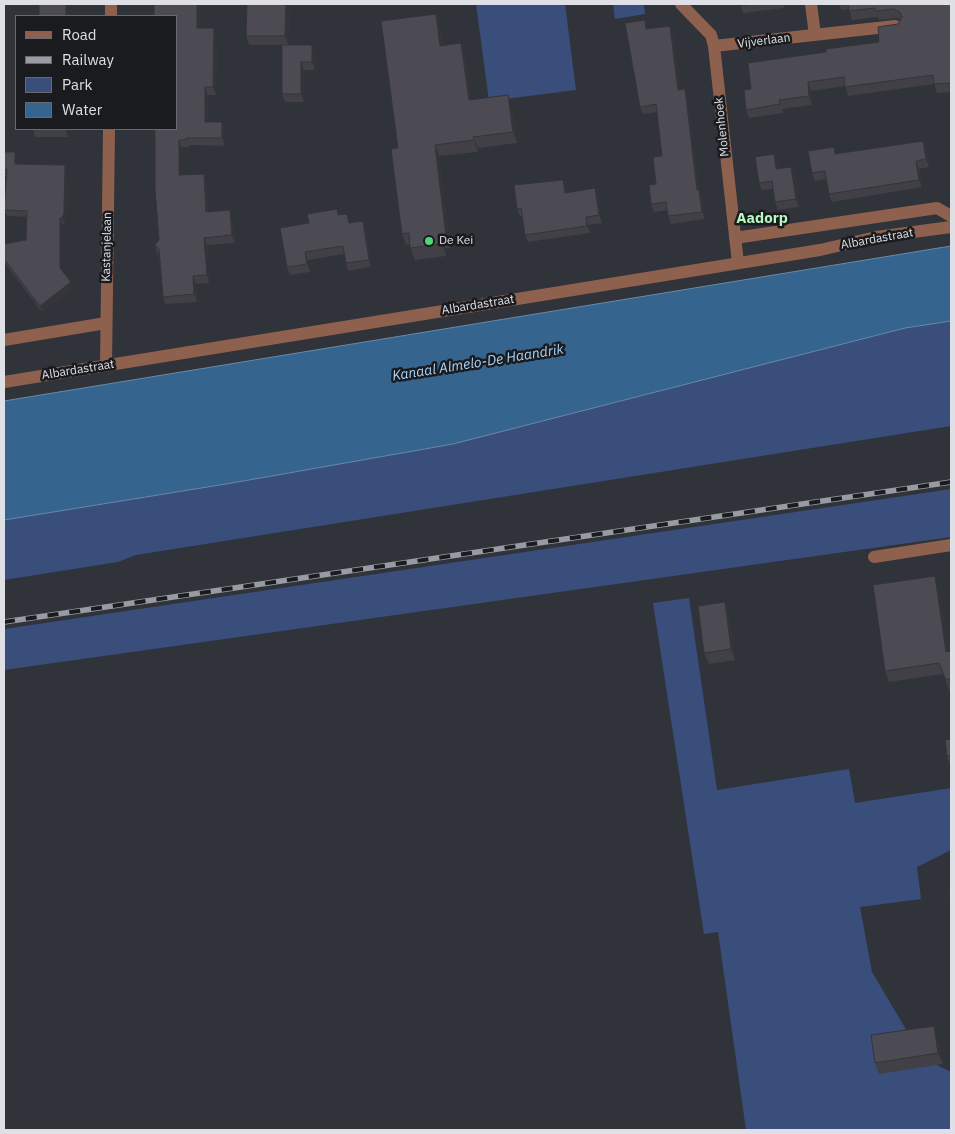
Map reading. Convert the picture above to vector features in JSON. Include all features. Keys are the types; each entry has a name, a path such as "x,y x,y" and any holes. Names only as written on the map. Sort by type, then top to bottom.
{"street":[{"name":"Molenhoek","path":"680,4 711,35 714,46 738,263"},
{"path":"811,4 815,35"},
{"name":"Vijverlaan","path":"714,46 898,26"},
{"name":"Kastanjelaan","path":"106,366 109,130"},
{"name":"Albardastraat","path":"735,238 937,208 951,216"},
{"name":"Albardastraat","path":"4,382 820,250 876,237 951,227"},
{"path":"4,340 106,323"},
{"path":"874,557 951,545"}],"green space":[{"path":"476,4 565,4 576,90 489,101"},
{"path":"613,4 644,4 645,14 615,19"},
{"path":"951,321 951,426 136,555 118,562 4,580 4,520 232,483 453,444 905,328"},
{"path":"951,489 951,537 4,670 4,629"},
{"path":"689,598 717,790 849,769 855,803 951,788 951,850 917,867 921,899 860,907 872,972 923,1058 951,1072 951,1130 746,1130 718,932 704,934 653,603"}],"water":[{"name":"Kanaal Almelo-De Haandrik","path":"951,246 951,321 905,328 453,444 232,483 4,520 4,401"}],"building":[{"path":"39,4 66,4 66,15 39,15"},
{"path":"154,4 197,4 197,28 214,28 213,87 205,87 205,122 222,122 222,138 186,138 186,140 179,140 179,175 204,174 206,212 230,210 232,235 204,238 207,275 193,276 194,294 163,297 159,249 155,245 159,240 155,188 155,130 178,130 178,15 154,15"},
{"path":"247,4 286,4 285,36 246,36"},
{"path":"848,4 951,4 951,83 934,84 933,75 845,87 844,77 808,82 809,96 779,100 780,104 746,110 744,90 751,89 748,63 879,42 878,27 898,24 902,17 900,12 893,9 876,11 875,8 849,11"},
{"path":"436,14 440,46 461,43 469,100 508,95 513,132 473,137 474,140 435,145 446,236 441,237 442,244 410,248 409,233 402,234 391,149 398,148 381,21"},
{"path":"645,20 646,29 670,26 678,90 685,89 697,190 699,190 702,212 668,216 666,202 651,204 649,185 656,184 653,157 662,156 656,104 640,107 625,23"},
{"path":"282,45 312,45 312,62 301,62 301,94 282,94"},
{"path":"923,141 926,159 916,161 919,180 829,194 825,171 812,173 808,151 834,147 835,154"},
{"path":"4,152 15,152 15,164 65,165 64,213 62,218 60,218 60,268 71,282 40,306 4,259 4,244 26,240 27,211 4,210 7,169 4,170"},
{"path":"774,154 776,169 791,167 796,199 775,202 772,181 759,183 755,157"},
{"path":"563,180 565,193 595,188 599,215 586,217 587,226 525,235 521,208 517,209 514,185"},
{"path":"337,209 338,215 347,214 349,223 363,221 369,260 346,263 343,246 305,252 307,264 287,267 280,228 309,223 307,214"},
{"path":"935,576 946,652 951,651 951,678 946,680 939,663 885,671 873,585"},
{"path":"725,602 731,649 704,653 698,606"},
{"path":"951,739 951,756 947,756 945,740"},
{"path":"934,1026 938,1053 875,1063 871,1035"}],"railway":[{"path":"4,622 951,482"}],"place":[{"name":"De Kei","path":"429,241"}],"district":[{"name":"Aadorp","path":"762,219"}]}
